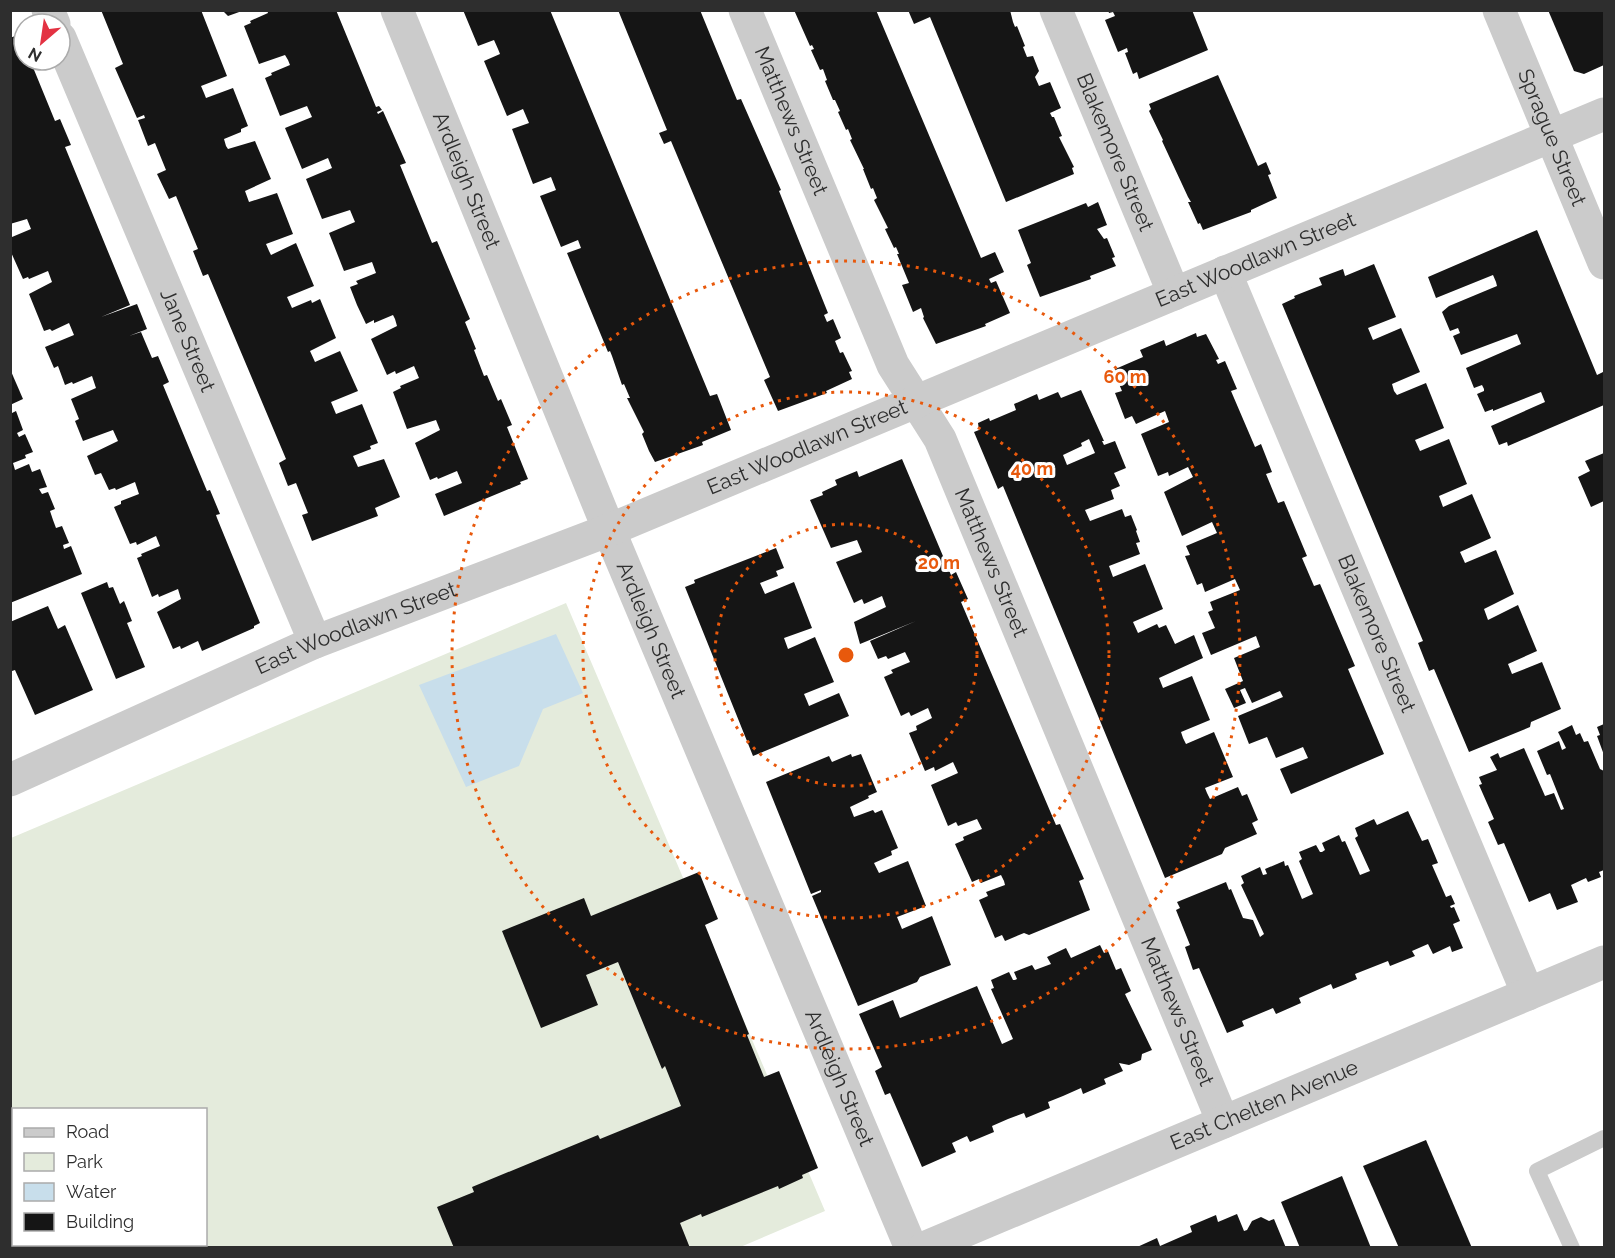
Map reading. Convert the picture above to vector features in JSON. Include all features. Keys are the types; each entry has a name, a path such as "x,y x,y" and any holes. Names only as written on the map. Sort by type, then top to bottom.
{"street":[{"name":"Ardleigh Street","path":"396,10 609,530 911,1248"},
{"name":"Matthews Street","path":"745,10 885,347 893,364 940,439 1223,1122"},
{"name":"Blakemore Street","path":"1056,10 1174,294"},
{"name":"Sprague Street","path":"1499,10 1551,137 1601,246"},
{"name":"Jane Street","path":"72,66 315,642"},
{"name":"East Woodlawn Street","path":"13,771 315,642 609,530 1605,114"},
{"name":"Blakemore Street","path":"1225,272 1528,994"},
{"name":"East Chelten Avenue","path":"924,1248 1605,962"}],"lane":[{"path":"1572,1248 1537,1171 1605,1138"}],"green space":[{"path":"566,603 825,1211 738,1248 11,1248 11,838"}],"water":[{"path":"556,634 583,693 543,709 519,766 466,787 419,685"}],"building":[{"path":"101,10 201,10 227,76 201,86 206,98 233,88 248,126 241,129 241,132 224,139 226,146 228,149 255,141 271,179 245,191 249,202 277,193 293,234 266,244 271,255 296,243 314,286 287,297 292,308 311,300 312,303 320,299 336,338 310,351 315,362 340,351 358,391 331,402 336,414 362,404 378,443 370,446 371,449 353,456 358,467 384,459 400,497 375,508 378,516 312,541 302,515 308,513 296,483 288,486 279,463 286,459 208,274 203,276 193,251 198,249 176,196 169,199 157,174 166,170 155,143 148,146 138,120 145,118 144,115 137,118 115,68 123,64"},
{"path":"222,10 242,10 242,11 228,16"},
{"path":"267,10 336,10 376,107 379,106 382,110 377,112 378,114 383,111 406,163 400,165 432,243 437,241 470,319 465,322 484,376 487,375 498,401 501,399 512,425 507,427 528,479 520,482 521,484 444,516 435,494 462,483 457,471 430,480 415,443 440,430 436,420 407,429 393,392 401,388 400,386 419,378 414,366 396,374 395,371 387,375 371,339 397,326 395,319 393,315 366,324 357,305 350,287 358,284 356,281 376,273 372,262 344,271 329,233 355,222 350,210 322,219 306,179 332,168 328,158 302,169 285,128 312,117 307,106 280,116 265,78 290,65 285,55 259,64 244,26 268,13"},
{"path":"463,10 550,10 710,396 717,394 731,430 702,442 703,445 655,462 567,253 581,248 578,240 561,247 540,196 556,190 551,177 533,184 512,129 529,123 523,109 507,116 484,61 500,54 498,49 494,40 478,46"},
{"path":"618,10 700,10 737,100 741,99 781,190 779,191 828,313 824,315 827,322 833,319 841,338 835,341 852,371 849,372 852,379 826,391 827,393 778,411 764,380 770,377 671,141 664,144 659,133 667,130"},
{"path":"794,10 876,10 981,258 995,252 1004,272 989,279 991,283 996,281 1010,313 985,324 986,326 936,344 923,318 921,308 913,312 902,285 909,283 897,254 899,254 885,229 888,228 874,200 877,198 873,188 871,189 850,140 852,139 848,129 846,130 838,112 840,111 825,81 827,80 823,69 820,70 811,50 814,49 812,45 810,46"},
{"path":"908,10 1010,10 1015,27 1017,26 1025,46 1023,47 1027,57 1033,56 1039,71 1035,77 1039,86 1050,82 1061,108 1050,113 1062,136 1059,137 1074,167 1072,168 1074,174 1006,202 930,17 914,24"},
{"path":"1108,10 1192,10 1208,50 1139,79 1137,72 1133,74 1125,53 1128,52 1127,48 1118,52 1105,20 1115,16"},
{"path":"1548,10 1604,10 1604,65 1584,74 1574,71"},
{"path":"12,37 12,72 35,72 55,121 60,119 71,145 65,147 130,305 101,317 137,304 147,329 129,336 141,332 152,358 158,356 169,382 163,385 207,491 210,490 220,514 216,515 217,518 260,623 254,628 202,651 198,641 181,649 180,646 173,649 157,612 181,599 178,589 159,597 158,594 152,597 137,558 160,546 156,536 137,545 136,542 130,544 114,507 121,504 121,501 139,494 135,482 116,490 115,488 109,490 101,473 95,475 87,456 118,441 113,430 83,441 75,421 79,419 71,399 96,388 92,376 65,385 58,366 54,368 45,347 74,335 69,323 52,331 50,329 44,331 29,294 52,282 48,271 29,279 28,277 23,279 10,250 12,237 31,229 27,219 10,224 10,38"},
{"path":"1218,75 1258,166 1266,162 1271,174 1268,175 1277,198 1251,212 1203,230 1188,202 1191,202 1149,111 1151,109 1149,104"},
{"path":"1098,202 1107,225 1097,229 1104,239 1107,238 1115,257 1112,258 1116,266 1090,276 1091,279 1040,297 1027,265 1031,263 1018,230 1086,203 1088,207"},
{"path":"1537,230 1597,375 1603,372 1604,405 1508,446 1507,442 1499,445 1491,426 1545,402 1541,392 1485,412 1477,394 1484,389 1482,385 1474,388 1466,368 1521,344 1517,334 1461,355 1453,336 1460,333 1458,328 1450,331 1442,312 1449,306 1497,286 1496,282 1493,275 1436,298 1428,277"},
{"path":"1374,264 1396,317 1368,328 1373,340 1401,328 1420,372 1392,384 1394,391 1397,395 1426,383 1444,428 1415,440 1420,451 1449,439 1467,484 1439,496 1443,507 1472,494 1491,538 1460,552 1465,563 1496,550 1514,594 1484,609 1488,620 1518,605 1537,651 1508,664 1512,674 1542,662 1561,709 1531,722 1530,727 1469,752 1434,669 1429,671 1418,643 1423,641 1282,304 1295,298 1294,296 1322,285 1319,278 1343,269 1345,276"},
{"path":"1196,333 1197,337 1206,334 1219,359 1216,360 1218,364 1225,361 1237,389 1231,391 1255,447 1261,444 1272,472 1266,474 1278,503 1284,501 1307,556 1302,558 1314,586 1320,584 1355,666 1348,669 1384,754 1291,794 1280,769 1308,758 1303,747 1276,758 1267,737 1249,744 1238,716 1283,697 1280,691 1252,703 1245,688 1240,690 1246,703 1234,708 1225,689 1243,681 1234,658 1260,647 1256,636 1211,655 1202,633 1215,628 1208,612 1213,610 1210,602 1240,590 1235,579 1205,592 1202,583 1197,585 1185,556 1190,555 1186,546 1217,533 1212,522 1182,536 1164,492 1193,477 1188,467 1169,476 1168,472 1158,476 1141,434 1169,422 1165,411 1136,424 1132,416 1125,419 1115,393 1122,391 1113,370 1143,357 1140,350 1164,340 1166,346"},
{"path":"10,369 23,399 10,405"},
{"path":"1081,390 1104,445 1115,441 1126,468 1114,473 1120,486 1111,490 1114,499 1085,510 1090,521 1122,509 1125,517 1131,515 1140,542 1136,543 1140,554 1109,566 1113,577 1145,564 1163,609 1133,622 1138,633 1157,624 1159,628 1166,625 1175,644 1194,635 1203,658 1159,678 1163,688 1192,676 1210,720 1181,732 1183,738 1186,744 1214,732 1233,777 1205,788 1207,793 1210,799 1238,787 1242,796 1247,794 1258,820 1252,823 1257,834 1225,848 1222,854 1165,878 1003,486 998,489 974,432 979,430 978,423 989,418 990,421 1016,410 1014,404 1037,394 1039,400 1058,392 1061,398","holes":["1089,439 1095,453 1067,465 1063,455 1082,446 1081,443"]},
{"path":"16,411 23,430 17,433 19,437 25,434 33,452 25,455 26,458 13,463 15,470 29,464 32,472 40,469 47,487 39,489 42,494 48,492 55,509 50,511 56,528 62,526 69,543 63,545 64,549 71,546 82,574 10,603 10,414"},
{"path":"1604,453 1604,501 1591,507 1578,477 1590,471 1585,461"},
{"path":"902,459 951,575 956,572 968,599 961,602 1056,825 1060,824 1084,879 1079,881 1090,910 1029,935 1024,933 1005,941 1002,935 995,938 979,900 988,896 986,892 1005,885 1001,875 981,883 979,879 972,882 955,844 964,840 963,837 982,829 977,819 958,826 956,822 948,826 931,785 958,773 953,762 935,771 934,767 925,771 909,733 917,730 916,726 932,718 928,708 911,716 909,712 901,716 884,677 893,673 891,670 910,662 905,652 888,659 886,656 878,659 870,641 916,621 860,644 854,622 886,607 882,596 864,604 862,599 854,603 836,562 862,552 857,540 831,548 810,500 823,495 822,492 837,485 835,480 857,471 859,477"},
{"path":"776,548 784,568 776,571 778,576 760,583 765,594 794,582 812,628 784,638 788,649 815,637 834,682 804,694 809,706 839,693 849,716 753,756 685,587 695,583 694,580"},
{"path":"107,582 109,588 113,587 120,604 124,601 132,621 127,623 145,667 116,679 81,593"},
{"path":"48,606 58,629 65,625 93,690 35,715 15,670 12,671 10,667 10,622"},
{"path":"1604,724 1604,755 1597,736 1600,735 1597,727"},
{"path":"1572,725 1576,735 1580,733 1584,742 1588,741 1600,769 1604,771 1604,870 1599,872 1601,877 1588,882 1586,878 1571,885 1578,902 1557,910 1550,893 1529,902 1504,843 1498,845 1488,822 1494,819 1479,785 1482,784 1479,777 1497,770 1490,757 1498,753 1500,758 1524,748 1545,796 1554,793 1561,810 1564,809 1550,774 1547,775 1537,751 1559,741 1562,750 1566,748 1558,732"},
{"path":"851,754 852,757 861,754 877,792 850,807 854,817 873,810 875,813 882,810 898,848 891,851 892,855 874,863 879,873 908,861 926,906 897,917 902,929 932,916 951,965 920,977 917,982 858,1006 812,896 821,890 811,894 766,782 829,756 832,762"},
{"path":"1408,811 1422,841 1428,839 1438,863 1432,865 1446,897 1451,895 1455,904 1450,906 1454,907 1460,921 1453,924 1463,948 1452,952 1450,946 1433,954 1428,944 1412,951 1415,956 1390,966 1388,961 1355,974 1357,979 1333,989 1331,984 1299,998 1301,1003 1276,1014 1273,1008 1242,1021 1244,1026 1227,1033 1199,968 1193,970 1185,947 1190,945 1176,910 1180,908 1177,902 1226,882 1243,918 1253,920 1260,937 1264,934 1241,885 1244,883 1241,876 1260,867 1263,875 1267,874 1265,869 1284,861 1285,866 1288,865 1302,899 1313,894 1299,861 1302,859 1299,852 1316,845 1322,852 1325,850 1322,843 1339,835 1342,842 1345,841 1360,875 1370,871 1355,838 1358,836 1355,828 1374,819 1377,825"},
{"path":"699,872 718,919 705,925 749,1034 747,1035 764,1077 779,1071 818,1168 779,1189 778,1186 702,1217 701,1214 680,1223 690,1248 454,1248 437,1207 474,1192 472,1187 598,1135 600,1139 681,1106 665,1066 662,1069 618,962 586,975 598,1005 541,1028 502,931 584,898 591,916"},
{"path":"1100,945 1104,953 1108,951 1116,970 1121,968 1131,991 1125,994 1152,1050 1142,1054 1141,1060 1129,1065 1119,1063 1123,1071 1104,1079 1106,1084 1083,1094 1081,1088 1048,1102 1050,1108 1026,1118 1024,1113 1008,1119 992,1126 994,1132 970,1142 967,1136 952,1143 956,1152 922,1167 890,1093 885,1095 875,1071 882,1067 859,1014 893,1000 900,1018 977,986 1002,1044 1013,1039 991,989 994,988 991,980 1009,972 1015,980 1017,979 1014,972 1032,965 1035,970 1051,964 1047,957 1066,948 1071,958"},
{"path":"1426,1140 1472,1248 1399,1248 1363,1166"},
{"path":"1342,1176 1371,1248 1300,1248 1281,1202"},
{"path":"1237,1214 1244,1231 1252,1221 1261,1217 1269,1221 1274,1219 1286,1248 1135,1248 1157,1238 1160,1246 1192,1232 1190,1226 1216,1215 1218,1222"}]}
